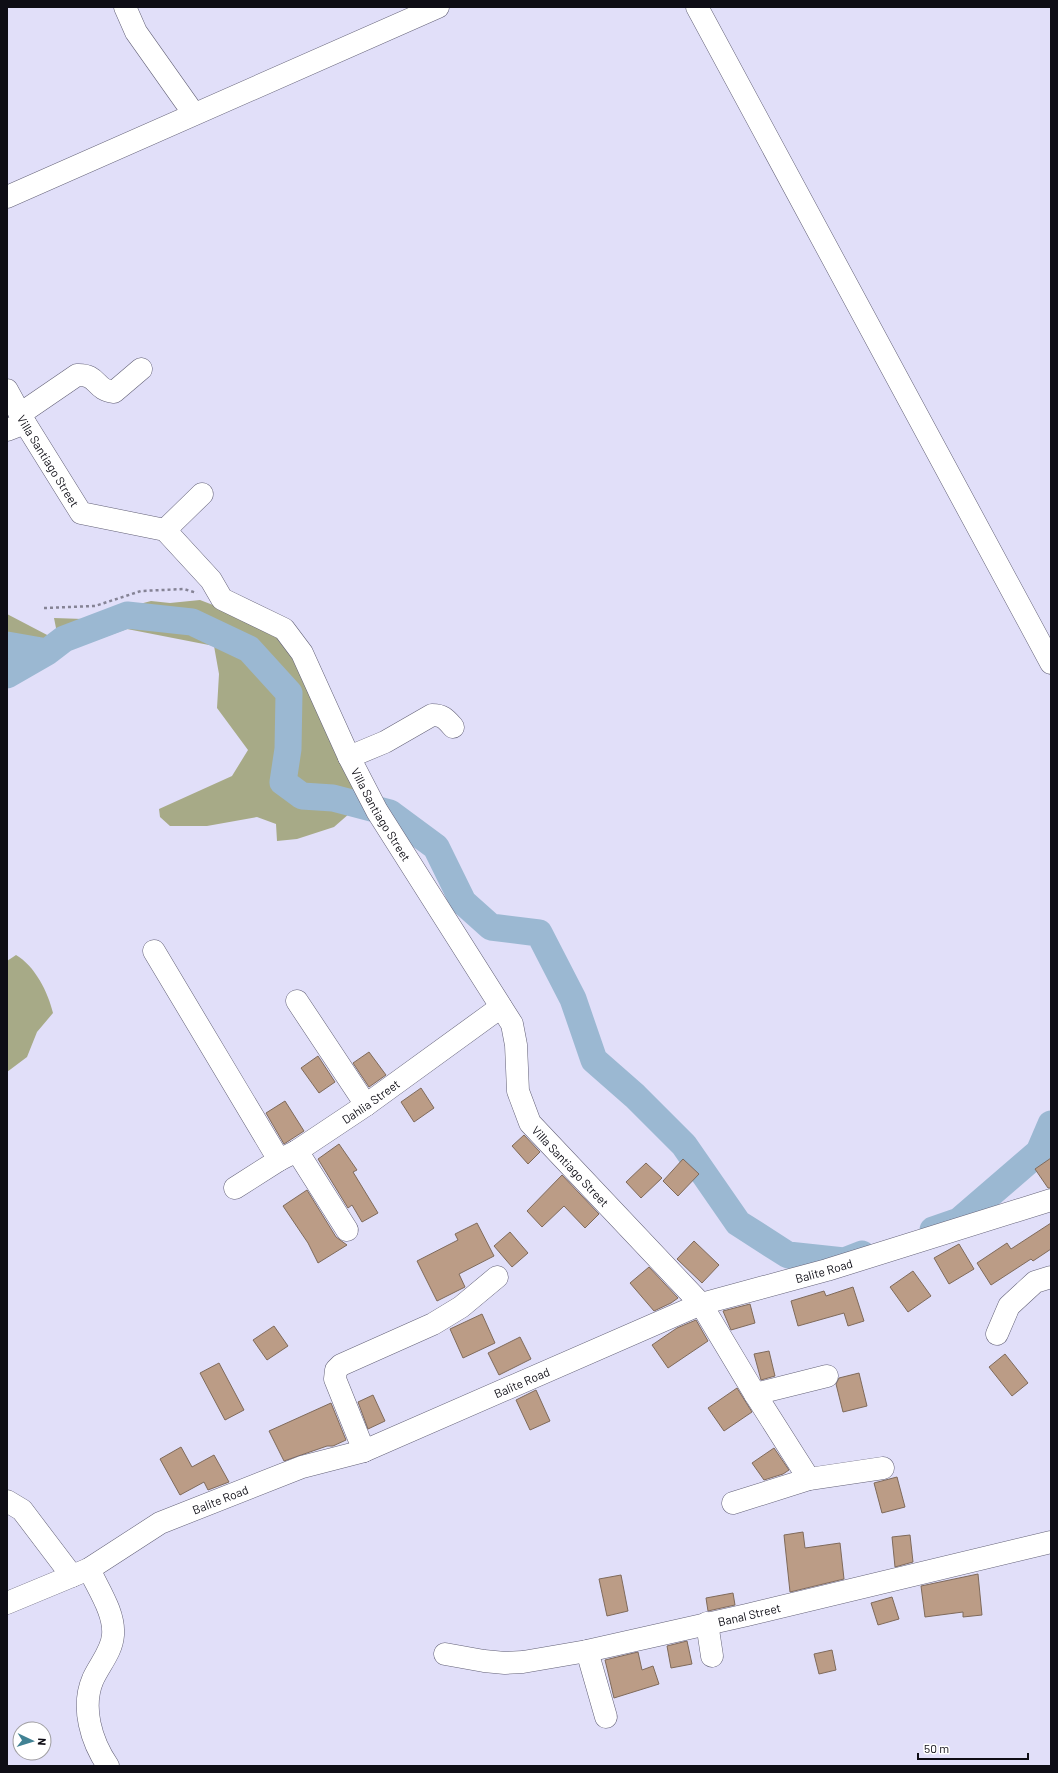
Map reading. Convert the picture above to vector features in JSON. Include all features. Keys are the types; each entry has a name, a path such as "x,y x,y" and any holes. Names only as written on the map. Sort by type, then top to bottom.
{"street":[{"path":"125,7 136,32 194,114"},
{"path":"7,197 194,114 402,14 438,7"},
{"path":"697,7 1051,663"},
{"path":"17,422 77,375 86,375 94,379 100,388 106,391 114,392 140,369"},
{"name":"Villa Santiago Street","path":"7,390 17,422 81,513 165,530"},
{"path":"202,494 165,530 211,580 222,600"},
{"name":"Villa Santiago Street","path":"222,600 284,629 302,653 349,757 366,786 377,810 512,1024 516,1045 518,1091 530,1123 701,1304 755,1394 809,1479"},
{"path":"349,757 385,742 432,715 440,715 453,727"},
{"path":"154,951 288,1156 347,1230"},
{"path":"297,1001 366,1105"},
{"name":"Dahlia Street","path":"235,1188 288,1156 366,1105 501,1007"},
{"name":"Balite Road","path":"7,1603 81,1573 160,1523 302,1467 364,1451 701,1304 819,1273 1051,1200"},
{"path":"364,1451 335,1379 336,1370 341,1365 433,1324 449,1315 497,1277"},
{"path":"998,1334 1009,1306 1035,1282 1051,1277"},
{"path":"755,1394 827,1376"},
{"path":"733,1503 809,1479 883,1468"},
{"path":"7,1501 22,1510 81,1573 113,1620 111,1647 93,1680 87,1698 92,1735 102,1757 108,1766"},
{"name":"Banal Street","path":"446,1654 505,1663 523,1662 587,1651 1051,1542"},
{"path":"707,1623 712,1656"},
{"path":"587,1651 606,1717"}],"path":[{"path":"44,608 95,606 141,591 184,589 222,600"}],"green space":[{"path":"200,600 226,610 278,636 296,658 349,769 358,806 334,827 297,839 277,841 276,824 257,817 207,826 170,826 160,817 159,809 232,776 248,750 217,708 219,674 214,646 127,629 83,645 79,641 72,643 56,628 54,618 83,619 151,601 170,603"},
{"path":"7,614 51,637 62,650 7,685"},
{"path":"16,955 29,966 40,980 48,997 53,1013 37,1032 27,1057 7,1072 7,961"}],"building":[{"path":"369,1052 386,1075 369,1087 353,1063"},
{"path":"318,1056 335,1082 319,1093 301,1068"},
{"path":"421,1088 434,1108 414,1122 401,1102"},
{"path":"285,1101 304,1131 284,1144 266,1113"},
{"path":"524,1135 540,1152 528,1164 512,1146"},
{"path":"339,1144 357,1170 353,1172 378,1213 362,1222 352,1205 348,1208 318,1159"},
{"path":"1051,1158 1051,1188 1048,1188 1035,1169"},
{"path":"683,1159 699,1174 678,1196 663,1181"},
{"path":"646,1163 662,1178 641,1198 626,1182"},
{"path":"562,1175 599,1214 585,1228 564,1206 542,1227 527,1211"},
{"path":"307,1190 336,1237 347,1245 318,1263 308,1243 283,1206"},
{"path":"477,1223 494,1256 459,1274 465,1287 437,1301 417,1261 458,1240 455,1234"},
{"path":"1051,1223 1051,1249 1033,1261 1031,1259 991,1285 977,1263 1007,1243 1011,1249"},
{"path":"510,1232 528,1253 512,1267 494,1246"},
{"path":"694,1241 719,1265 702,1283 677,1259"},
{"path":"959,1244 974,1269 949,1284 934,1258"},
{"path":"649,1267 678,1298 654,1311 630,1283"},
{"path":"913,1271 931,1296 908,1312 890,1287"},
{"path":"853,1287 864,1321 848,1326 844,1313 798,1326 791,1301 824,1291 826,1296"},
{"path":"750,1304 755,1323 731,1330 723,1311"},
{"path":"482,1314 495,1343 463,1358 450,1329"},
{"path":"696,1320 708,1341 668,1368 652,1345 677,1328"},
{"path":"274,1326 288,1346 267,1360 253,1340"},
{"path":"520,1337 531,1359 499,1375 488,1353"},
{"path":"769,1351 775,1376 761,1380 754,1354"},
{"path":"1005,1354 1028,1383 1012,1396 989,1367"},
{"path":"219,1363 244,1410 225,1420 200,1373"},
{"path":"859,1373 867,1406 843,1412 836,1384 839,1378"},
{"path":"737,1388 752,1412 724,1431 708,1408"},
{"path":"536,1390 550,1421 530,1430 516,1400"},
{"path":"373,1395 385,1421 368,1429 358,1402"},
{"path":"331,1403 346,1440 333,1446 327,1446 284,1461 269,1431"},
{"path":"181,1447 192,1467 214,1455 229,1482 208,1490 204,1482 180,1495 160,1459"},
{"path":"774,1448 789,1470 783,1474 764,1480 752,1463"},
{"path":"897,1477 905,1507 882,1513 874,1483"},
{"path":"803,1532 805,1548 840,1543 844,1579 790,1592 784,1535"},
{"path":"910,1535 913,1562 895,1567 892,1537"},
{"path":"978,1574 982,1615 963,1617 963,1612 925,1617 921,1586"},
{"path":"621,1575 628,1611 607,1616 599,1579"},
{"path":"733,1593 735,1605 708,1611 706,1598"},
{"path":"892,1597 899,1619 878,1625 871,1603"},
{"path":"687,1641 692,1664 671,1668 667,1646"},
{"path":"832,1650 836,1670 819,1674 814,1654"},
{"path":"638,1652 642,1670 653,1666 659,1684 614,1698 605,1660"}],"waterway":[{"path":"7,675 47,652 64,639 127,615 192,622 249,649 289,693 288,749 283,782 302,796 333,798 390,813 436,847 463,902 491,927 539,933 573,999 594,1060 635,1096 684,1145 738,1223 788,1255 844,1261 862,1254"},
{"path":"7,645 47,652"},
{"path":"933,1230 959,1221 1039,1152 1051,1124"}]}
